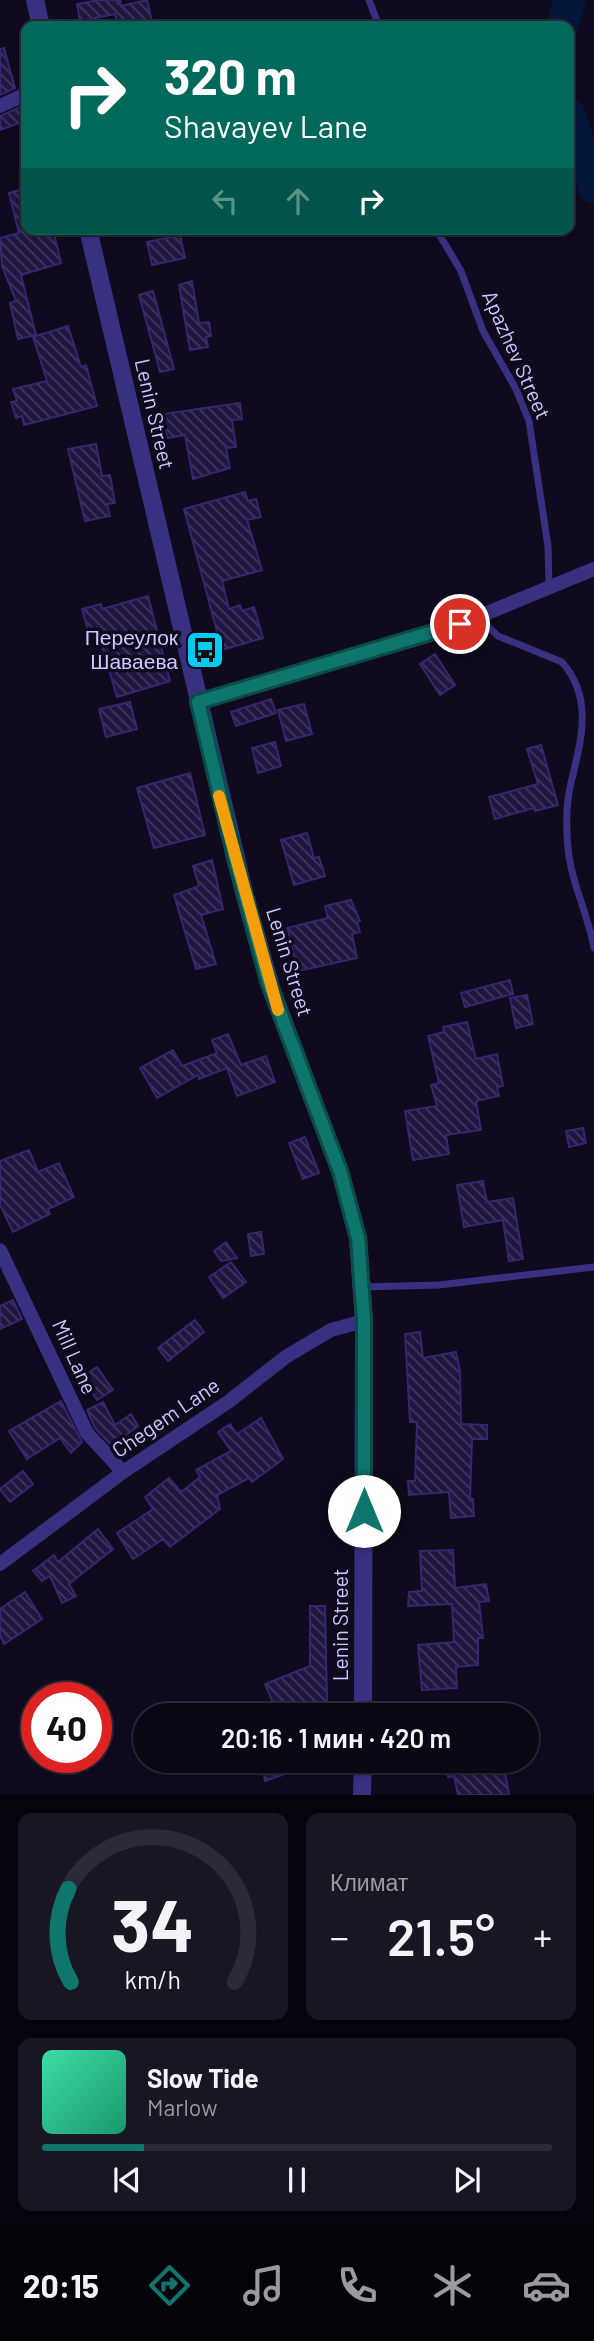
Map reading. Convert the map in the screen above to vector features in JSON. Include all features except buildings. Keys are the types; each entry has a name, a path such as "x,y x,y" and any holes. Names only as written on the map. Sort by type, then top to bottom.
{"street":[{"path":"34,0 40,21"},
{"path":"0,106 21,96"},
{"name":"Lenin Street","path":"90,235 236,862 268,981 347,1193 358,1238 364,1321 363,1703"},
{"path":"198,702 441,632 594,569"},
{"name":"Mill Lane","path":"0,1250 87,1433 123,1472"},
{"name":"Chegem Lane","path":"0,1564 123,1472 228,1402 308,1343 331,1330 364,1321"},
{"path":"362,1795 363,1773"}],"lane":[{"path":"369,0 377,21"},
{"name":"Apazhev Street","path":"440,235 461,271 484,331 516,389 529,421 548,546 549,587"},
{"path":"478,617 498,636 562,662 575,676 583,694 587,729 570,786 568,847 594,948"},
{"path":"362,1287 439,1285 594,1267"}],"waterway":[{"path":"564,21 570,0"},
{"path":"574,129 594,187"}],"slow traffic":[{"path":"219,796 278,1010"}],"place":[{"name":"Переулок Шаваева","path":"205,650"}],"route":[{"path":"364,1511 364,1321 358,1238 340,1171 268,981 208,752 198,702 253,688 349,656 441,632 460,624"}]}
